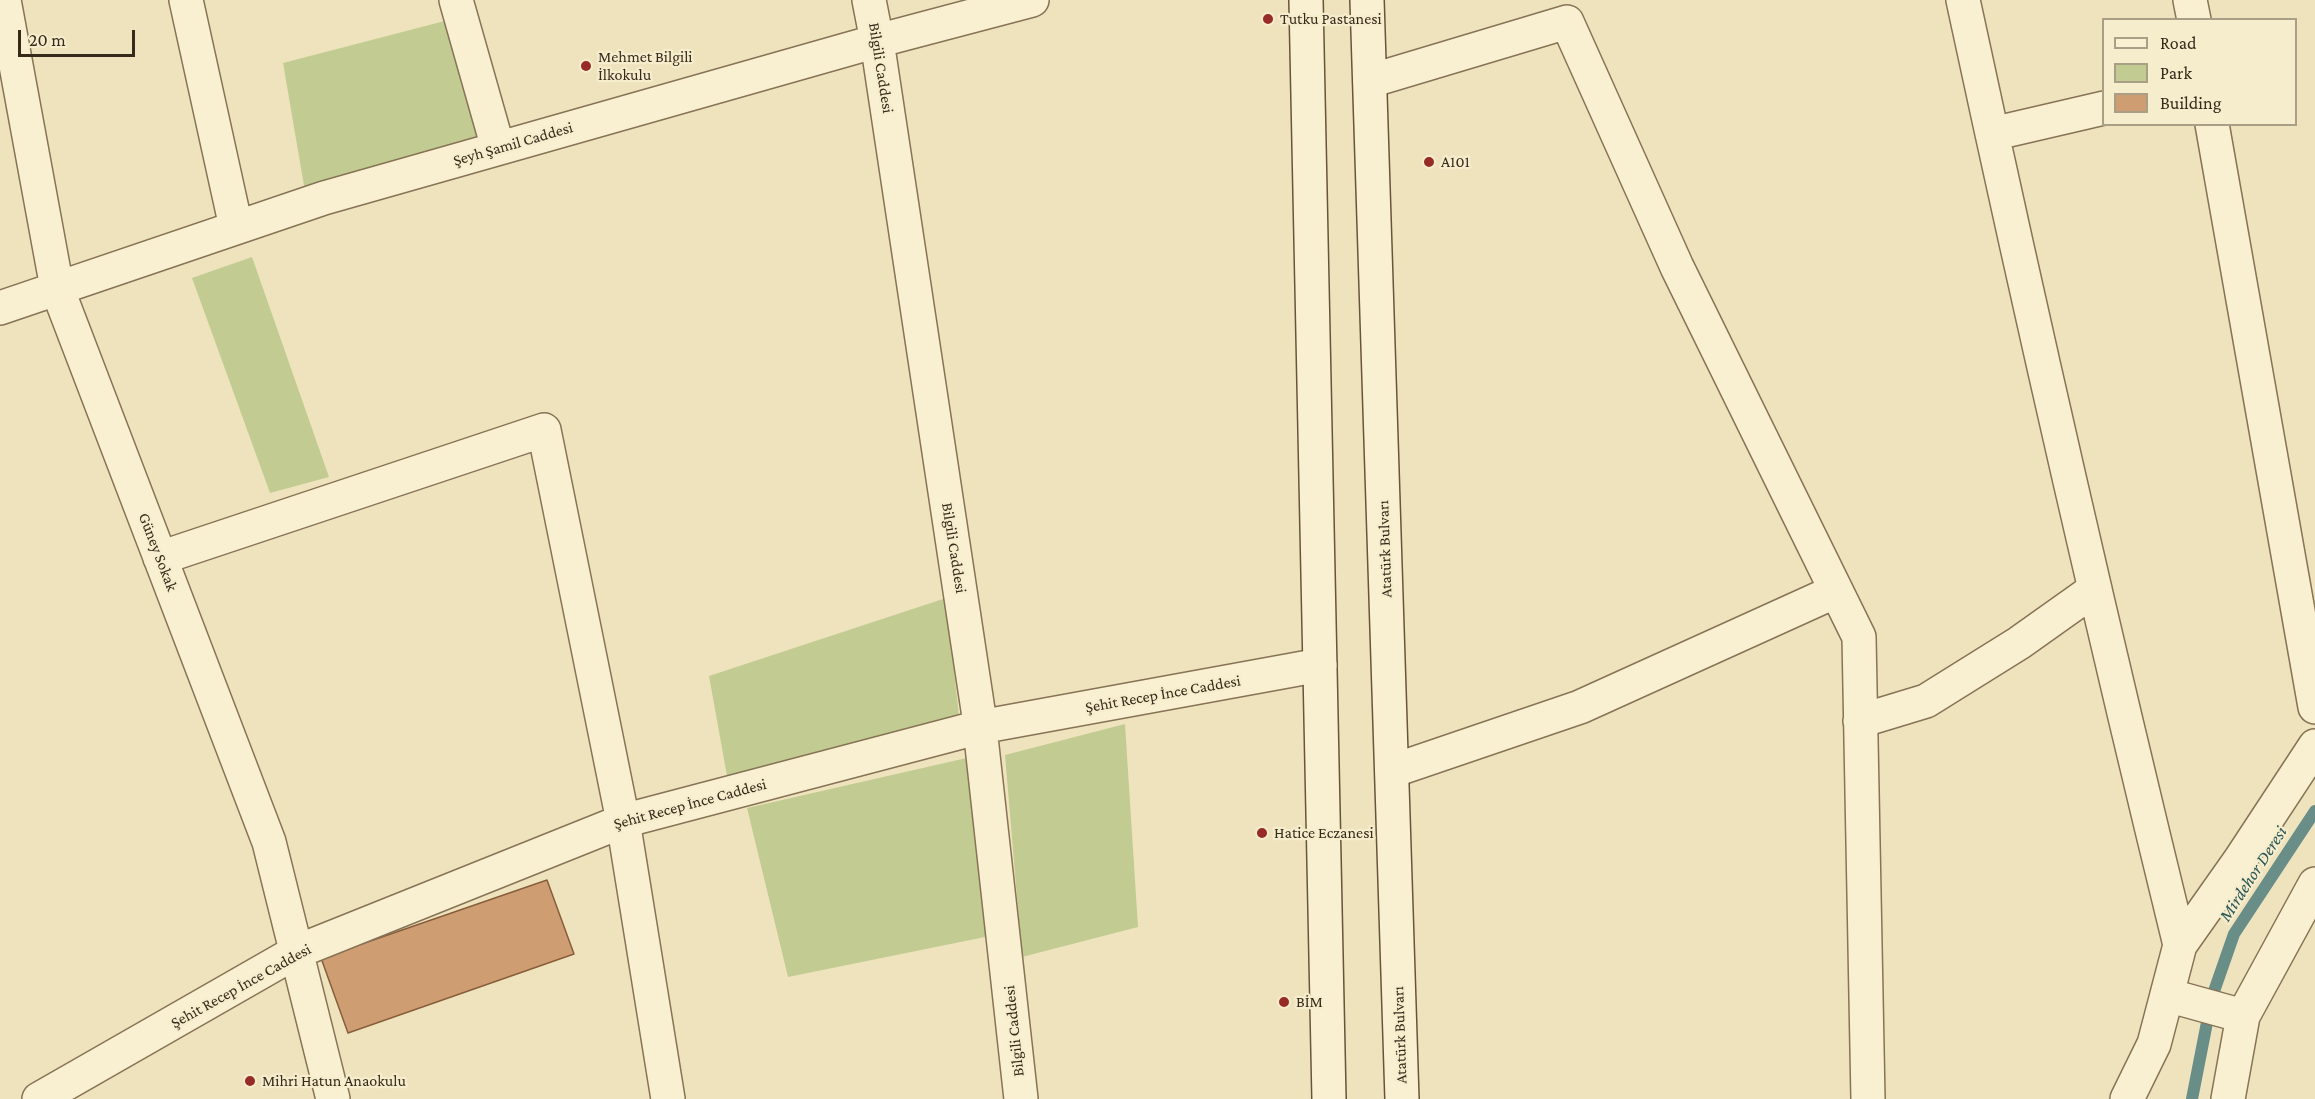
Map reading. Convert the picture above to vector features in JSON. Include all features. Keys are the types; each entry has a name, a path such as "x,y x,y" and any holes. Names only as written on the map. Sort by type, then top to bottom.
{"street":[{"name":"Güney Sokak","path":"4,0 57,288 269,842 333,1099"},
{"path":"186,0 236,227"},
{"path":"456,0 498,148"},
{"name":"Bilgili Caddesi","path":"869,0 878,41 980,727 1022,1099"},
{"name":"Şeyh Şamil Caddesi","path":"0,308 324,198 878,41 1032,0"},
{"path":"1306,0 1329,1099"},
{"name":"Atatürk Bulvarı","path":"1367,0 1402,1099"},
{"path":"1963,0 2095,589 2180,945 2208,1006 2228,1099"},
{"path":"2190,0 2194,18"},
{"path":"1370,81 1567,22 1677,267 1859,637 1868,1099"},
{"path":"1992,134 2102,108"},
{"path":"2212,126 2315,706"},
{"path":"160,558 544,430 623,821 668,1099"},
{"path":"1860,721 1926,701 2019,643 2095,589"},
{"path":"1392,771 1580,707 1836,591"},
{"name":"Şehit Recep İnce Caddesi","path":"39,1099 296,952 623,821 980,727 1320,665"},
{"path":"2180,945 2240,860 2315,746"},
{"path":"2127,1099 2154,1044 2208,1006 2315,884"}],"green space":[{"path":"460,17 498,148 307,203 283,63"},
{"path":"252,257 329,477 270,493 192,278"},
{"path":"946,598 959,716 727,776 709,676"},
{"path":"1125,724 1138,927 1022,957 1005,755"},
{"path":"971,757 990,936 788,977 747,808"}],"building":[{"path":"547,880 574,954 348,1033 321,958"}],"waterway":[{"name":"Mirdehor Deresi","path":"2192,1099 2212,997 2234,934 2315,811"}],"place":[{"name":"Tutku Pastanesi","path":"1268,19"},
{"name":"Mehmet Bilgili İlkokulu","path":"586,66"},
{"name":"A101","path":"1429,162"},
{"name":"Hatice Eczanesi","path":"1262,833"},
{"name":"BİM","path":"1284,1002"},
{"name":"Mihri Hatun Anaokulu","path":"250,1081"}]}
